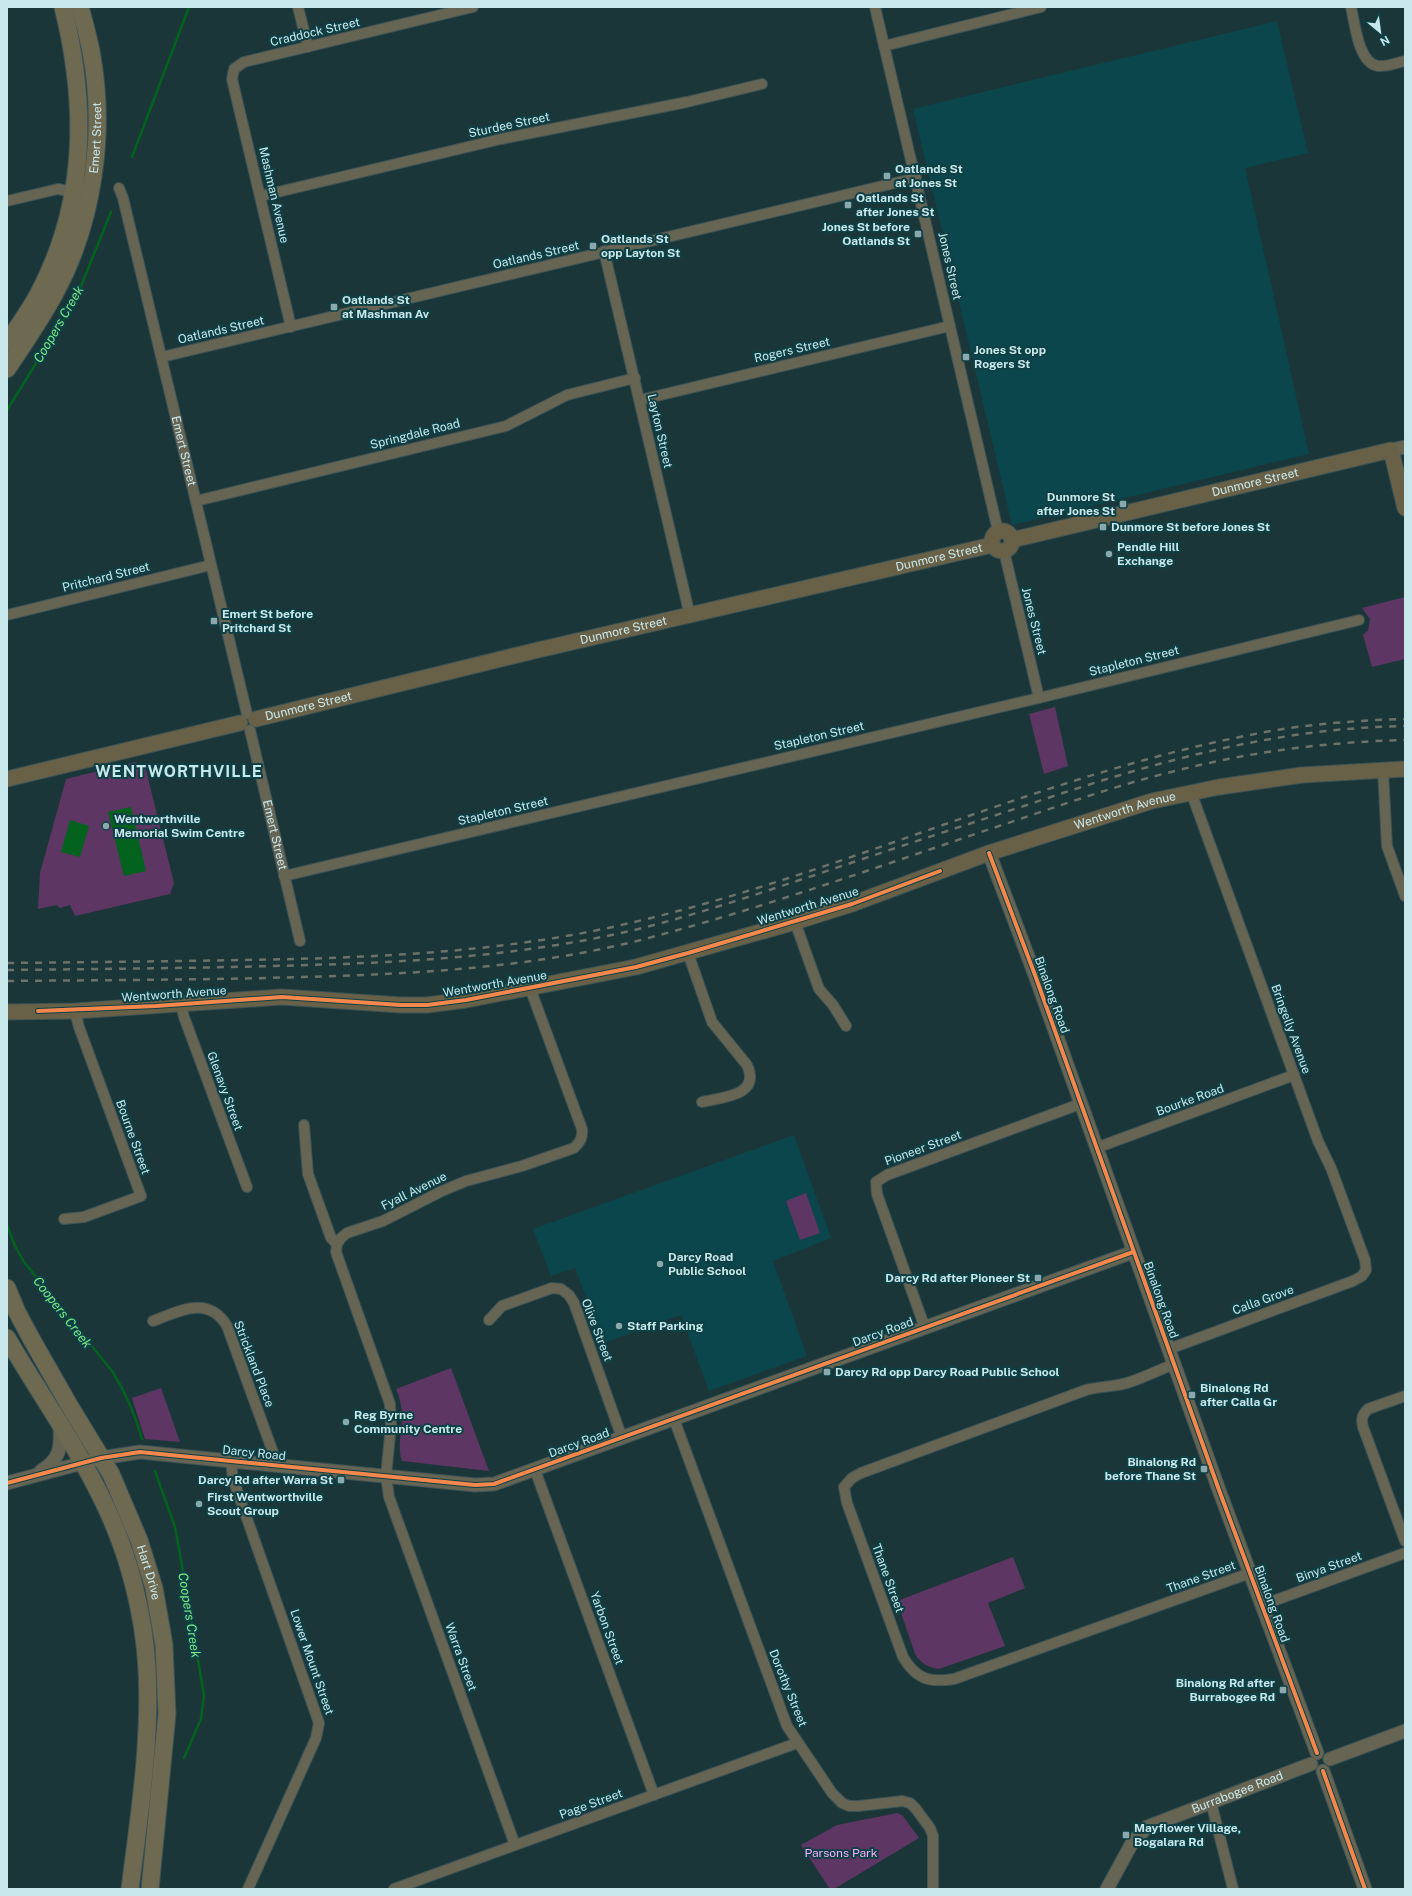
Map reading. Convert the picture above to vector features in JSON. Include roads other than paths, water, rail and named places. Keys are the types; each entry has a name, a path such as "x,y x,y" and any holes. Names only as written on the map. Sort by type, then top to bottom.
{"highway":[{"name":"Emert Street","path":"7,343 40,292 48,273 67,222 79,159 80,114 71,41 63,7"},
{"name":"Emert Street","path":"7,370 56,292 71,257 83,221 92,184 96,142 97,101 91,51 80,7"},
{"name":"Hart Drive","path":"7,1288 17,1312 32,1340 114,1480 139,1540 154,1588 164,1645 167,1693 166,1731 150,1889"},
{"name":"Hart Drive","path":"7,1338 83,1463 105,1505 121,1544 134,1588 145,1648 148,1704 145,1749 130,1889"}],"main road":[{"name":"Dunmore Street","path":"7,779 538,650 690,616 1398,449"},
{"path":"1398,449 1405,508"},
{"name":"Wentworth Avenue","path":"7,1012 75,1011 282,997 402,1005 427,1005 466,1000 636,967 795,922 852,904 989,853 1144,803 1191,792 1302,775 1405,769"}],"street":[{"path":"298,7 308,47"},
{"name":"Craddock Street","path":"234,69 244,62 473,7"},
{"name":"Jones Street","path":"875,7 1039,698"},
{"path":"884,46 1020,10 1041,7"},
{"path":"1352,7 1361,50 1367,61 1380,66 1405,61"},
{"name":"Mashman Avenue","path":"234,69 232,79 291,327"},
{"name":"Sturdee Street","path":"261,196 501,139 687,102 762,84"},
{"name":"Oatlands Street","path":"162,357 916,178"},
{"name":"Emert Street","path":"119,188 123,198 162,357 300,941"},
{"path":"7,201 58,189 73,192"},
{"name":"Layton Street","path":"604,252 690,616"},
{"name":"Rogers Street","path":"640,400 950,326"},
{"name":"Springdale Road","path":"196,501 506,426 567,395 635,378"},
{"name":"Pritchard Street","path":"7,615 211,565"},
{"name":"Stapleton Street","path":"284,876 1039,698 1359,620"},
{"path":"1383,770 1387,846 1405,896"},
{"name":"Bringelly Avenue","path":"1191,792 1294,1076 1364,1260 1365,1273"},
{"name":"Binalong Road","path":"989,853 1262,1605 1314,1758"},
{"path":"795,922 819,989 833,1005 846,1026"},
{"path":"688,953 712,1022 747,1065 751,1073 751,1081 743,1091 702,1102"},
{"name":"Fyall Avenue","path":"337,1244 347,1233 383,1221 442,1191 466,1181 522,1166 574,1148 579,1143 582,1135 582,1129 530,988"},
{"name":"Glenavy Street","path":"181,1004 184,1017 247,1187"},
{"name":"Bourne Street","path":"64,1219 84,1218 141,1196 79,1027 75,1011"},
{"name":"Bourke Road","path":"1096,1148 1294,1076"},
{"name":"Pioneer Street","path":"925,1328 877,1194 876,1182 887,1175 1080,1104"},
{"path":"304,1125 308,1174 328,1231 331,1238 337,1244 336,1252 338,1260 387,1392 390,1404 391,1425 386,1476"},
{"name":"Darcy Road","path":"7,1483 101,1458 128,1453 152,1452 278,1466 488,1486 536,1470 1133,1252"},
{"name":"Calla Grove","path":"1169,1349 1354,1281 1365,1273"},
{"name":"Olive Street","path":"489,1320 502,1306 552,1288 562,1289 574,1303 622,1438"},
{"name":"Strickland Place","path":"153,1320 184,1309 200,1307 214,1312 224,1320 278,1466"},
{"name":"Thane Street","path":"1174,1364 1130,1383 1115,1386 1100,1386 1086,1390 861,1472 852,1478 844,1487 848,1503 903,1657 908,1667 916,1674 928,1680 941,1681 954,1679 1250,1573"},
{"path":"1405,1396 1368,1409 1363,1413 1362,1419 1362,1427 1405,1541"},
{"name":"Dorothy Street","path":"674,1419 787,1726 832,1793 842,1803 850,1806 859,1806 902,1801 910,1803 916,1809 930,1828 933,1836 933,1889"},
{"path":"32,1476 52,1464 58,1453 61,1439 60,1424"},
{"name":"Lower Mount Street","path":"231,1461 233,1479 320,1724 316,1738 248,1889"},
{"name":"Yarbon Street","path":"536,1470 654,1795"},
{"name":"Warra Street","path":"386,1476 389,1497 515,1845"},
{"name":"Binya Street","path":"1262,1605 1405,1553"},
{"path":"1330,1759 1405,1731"},
{"name":"Page Street","path":"394,1889 797,1742"},
{"path":"1324,1753 1330,1759 1328,1767 1323,1771 1315,1770 1314,1758 1324,1753"},
{"name":"Burrabogee Road","path":"1107,1889 1132,1843 1142,1831 1160,1821 1211,1802 1314,1758"},
{"path":"1323,1771 1365,1889"},
{"path":"1211,1802 1233,1889"}],"waterway":[{"name":"Coopers Creek","path":"132,157 189,7"},
{"name":"Coopers Creek","path":"7,410 75,301 111,212"},
{"name":"Coopers Creek","path":"7,1225 15,1246 24,1262 112,1371 130,1404 142,1439"},
{"name":"Coopers Creek","path":"155,1471 175,1527 204,1695 201,1719 184,1758"}],"railway":[{"path":"7,963 294,959 379,956 463,950 589,932 712,902 794,876 1036,793 1117,768 1199,746 1298,727 1344,722 1405,719"},
{"path":"7,970 233,967 390,962 470,956 550,946 630,931 677,919 1073,790 1166,762 1213,750 1308,733 1356,728 1405,726"},
{"path":"7,981 228,979 386,974 470,968 554,958 637,941 727,916 816,888 1081,798 1171,772 1229,759 1287,749 1346,743 1405,740"}],"place":[{"name":"Oatlands St at Jones St","path":"887,176"},
{"name":"Oatlands St after Jones St","path":"848,205"},
{"name":"Jones St before Oatlands St","path":"918,234"},
{"name":"Oatlands St opp Layton St","path":"593,246"},
{"name":"Oatlands St at Mashman Av","path":"334,307"},
{"name":"Jones St opp Rogers St","path":"966,357"},
{"name":"Dunmore St after Jones St","path":"1123,504"},
{"name":"Dunmore St before Jones St","path":"1103,527"},
{"name":"Pendle Hill Exchange","path":"1109,554"},
{"name":"Emert St before Pritchard St","path":"214,621"},
{"name":"Wentworthville Memorial Swim Centre","path":"106,826"},
{"name":"Darcy Road Public School","path":"660,1264"},
{"name":"Darcy Rd after Pioneer St","path":"1038,1278"},
{"name":"Staff Parking","path":"619,1326"},
{"name":"Darcy Rd opp Darcy Road Public School","path":"827,1372"},
{"name":"Binalong Rd after Calla Gr","path":"1192,1395"},
{"name":"Reg Byrne Community Centre","path":"346,1422"},
{"name":"Binalong Rd before Thane St","path":"1204,1469"},
{"name":"Darcy Rd after Warra St","path":"341,1480"},
{"name":"First Wentworthville Scout Group","path":"199,1504"},
{"name":"Binalong Rd after Burrabogee Rd","path":"1283,1690"},
{"name":"Mayflower Village, Bogalara Rd","path":"1126,1835"}],"district":[{"name":"WENTWORTHVILLE","path":"179,771"}],"park label":[{"name":"Parsons Park","path":"841,1853"}]}
